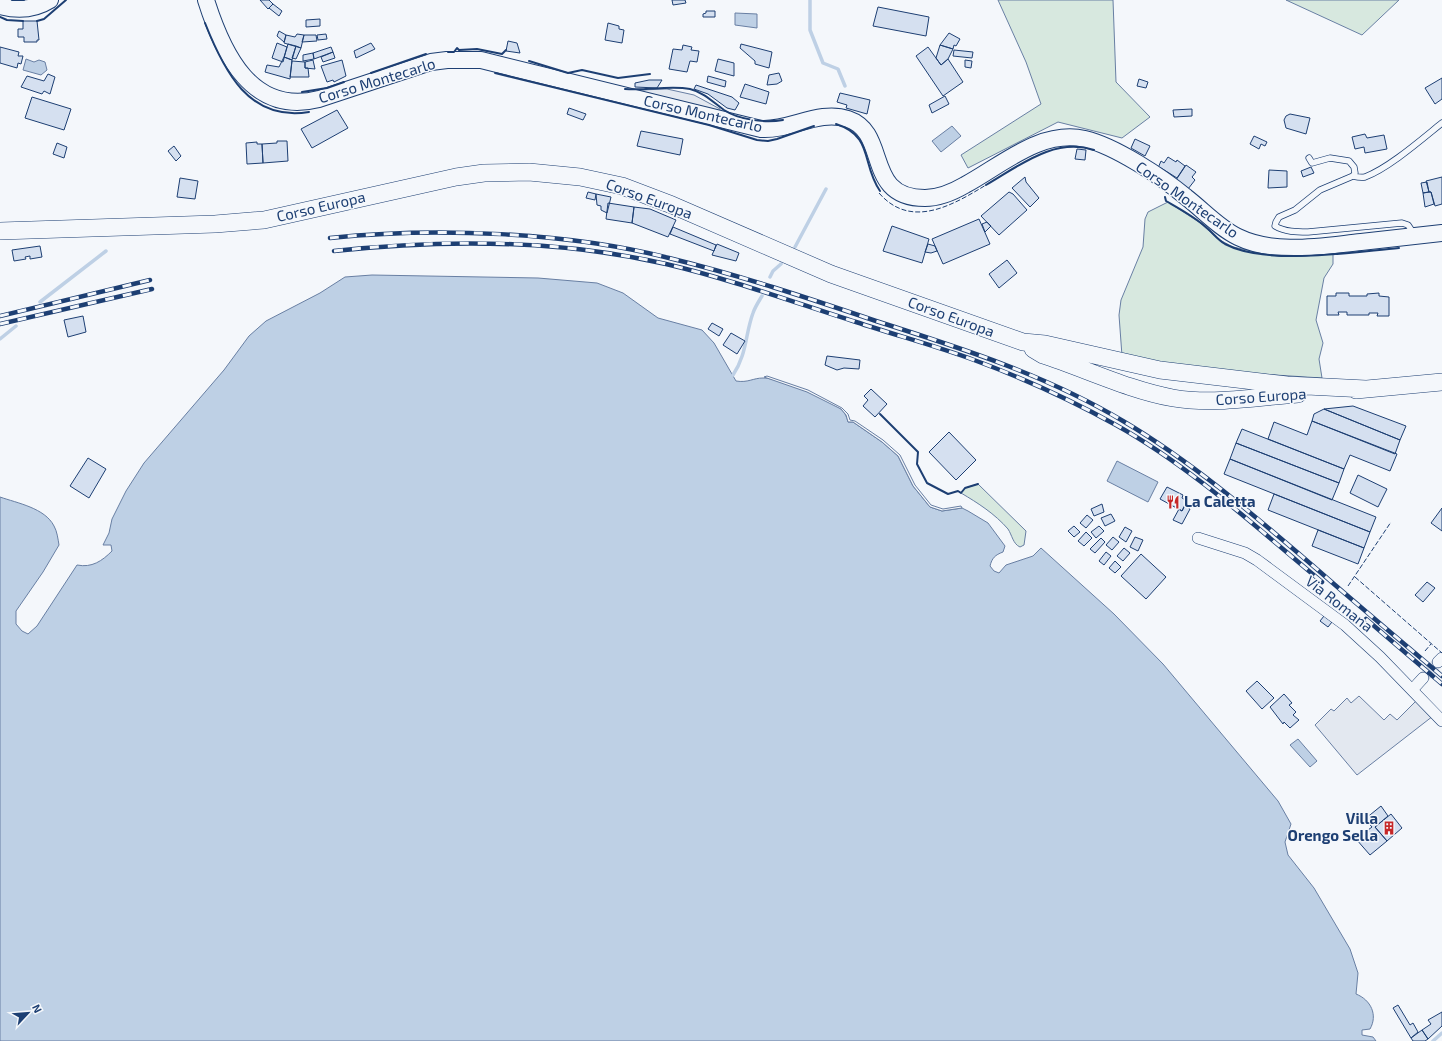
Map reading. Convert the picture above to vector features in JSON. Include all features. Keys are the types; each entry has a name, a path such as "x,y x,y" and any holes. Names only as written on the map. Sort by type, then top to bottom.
{"main road":[{"path":"0,6 24,9 37,7 50,0"},
{"name":"Corso Montecarlo","path":"206,0 224,44 240,72 258,91 280,100 293,102 313,100 431,62 447,60 480,60 761,130 782,128 824,116 835,116 849,119 861,126 871,139 885,178 900,192 913,197 933,198 951,192 1022,151 1044,142 1060,138 1078,138 1108,147 1149,171 1184,195 1226,230 1243,239 1264,244 1304,247 1442,233"},
{"name":"Corso Europa","path":"0,231 264,220 433,182 484,173 554,173 605,182 640,192 831,274 1023,342 1043,355 1174,398 1206,401 1442,382"},
{"name":"Corso Europa","path":"1023,342 1045,344 1160,370 1287,386 1366,389"},
{"path":"1155,393 1151,388 1150,380 1152,376 1160,370"}],"street":[{"name":"Via Romana","path":"1198,538 1245,553 1257,560 1345,625 1380,657 1442,721"},
{"path":"1412,690 1424,678"}],"lane":[{"path":"1416,236 1408,225 1402,223 1308,232 1294,232 1280,229 1275,226 1279,217 1308,201 1320,190 1353,176 1358,178 1365,177 1392,161 1442,123"},
{"path":"1309,158 1312,162 1330,158 1349,161 1354,167 1355,172 1353,176"}],"shaded area":[{"path":"998,0 1113,0 1116,82 1150,117 1122,138 1058,122 968,168 961,155 1041,104 1026,62"},
{"path":"1286,0 1399,0 1362,35"},
{"path":"667,89 694,95 720,109 720,112 639,94 640,90"},
{"path":"1168,202 1199,222 1218,239 1233,247 1266,254 1333,254 1333,264 1324,278 1316,320 1323,343 1319,359 1322,378 1212,371 1122,356 1119,315 1121,300 1143,247 1145,219 1148,212"},
{"path":"978,484 1026,531 1024,545 1020,547 1018,546 1014,542 1008,529 998,518 961,493 965,488"},
{"path":"1359,696 1384,720 1390,714 1397,720 1417,700 1433,716 1357,775 1315,725 1331,709 1334,711 1347,698 1351,703"}],"water":[{"path":"735,13 757,14 757,28 735,25"},
{"path":"26,59 34,62 39,60 45,62 47,70 41,75 23,70"},
{"path":"952,126 961,136 941,152 932,141"},
{"path":"372,275 538,278 597,283 623,293 658,318 702,330 714,343 736,381 763,378 779,381 815,395 841,409 846,415 848,422 853,422 882,442 898,456 913,486 930,507 942,511 962,508 988,523 1005,546 1003,552 994,557 992,561 990,566 994,571 999,573 1006,565 1033,556 1041,548 1114,614 1163,664 1278,801 1291,824 1285,842 1288,855 1314,888 1350,949 1358,973 1356,994 1366,1000 1372,1008 1373,1013 1370,1029 1362,1030 1362,1035 1373,1037 1376,1041 0,1041 0,497 37,510 50,520 56,530 59,545 43,572 16,611 16,624 22,631 28,634 37,626 77,565 92,565 112,551 111,545 103,545 109,533 112,519 126,491 144,463 224,370 249,336 266,321 320,293 345,277"},
{"path":"1117,461 1158,482 1148,502 1107,481"},
{"path":"1298,739 1317,761 1310,767 1290,745"}],"pier":[{"path":"767,376 808,390 842,408 848,414 850,420 855,421 883,440 900,455 915,485 931,505 943,509 961,506 962,508 942,511 930,507 913,486 898,456 882,442 853,422 848,422 846,415 841,409 807,392 764,377"}],"building":[{"path":"260,0 269,0 273,4 268,9"},
{"path":"672,0 685,0 686,3 673,5"},
{"path":"273,4 282,11 279,16 269,8"},
{"path":"878,7 929,17 926,36 873,26"},
{"path":"706,11 715,11 715,17 703,17 703,14 706,13"},
{"path":"320,19 320,26 306,27 306,20"},
{"path":"23,21 37,21 39,40 37,40 37,42 24,42 24,37 18,37 18,29 23,29"},
{"path":"608,23 619,26 619,29 624,30 622,43 605,40"},
{"path":"279,31 286,35 284,42 277,36"},
{"path":"949,33 960,39 956,46 954,45 953,49 940,45"},
{"path":"297,34 304,35 301,48 284,43 286,35 295,37"},
{"path":"326,34 327,39 318,40 317,35"},
{"path":"304,35 316,35 317,41 302,42"},
{"path":"508,41 517,43 520,53 506,51"},
{"path":"277,43 287,47 283,62 272,58"},
{"path":"371,43 375,49 356,58 354,51"},
{"path":"288,44 296,46 292,60 284,57"},
{"path":"741,44 772,52 769,68 755,64 755,61 740,48"},
{"path":"683,45 692,47 691,50 699,51 697,62 690,61 687,72 669,69 673,49 682,50"},
{"path":"940,45 953,49 948,59 941,65 936,58"},
{"path":"296,46 301,48 296,59 292,58"},
{"path":"0,47 19,52 18,56 23,56 21,64 18,63 17,68 0,63"},
{"path":"331,47 333,52 314,59 313,53"},
{"path":"928,47 941,65 948,59 963,82 943,96 916,56"},
{"path":"954,50 973,52 972,58 953,56"},
{"path":"333,52 335,58 323,62 321,57"},
{"path":"313,53 314,59 303,61 303,55"},
{"path":"284,57 292,60 290,79 265,72 267,65 279,67"},
{"path":"718,59 734,63 734,76 715,71"},
{"path":"313,60 315,69 305,68 305,62"},
{"path":"342,60 346,76 334,82 333,80 327,82 321,66"},
{"path":"965,60 972,61 971,68 965,67"},
{"path":"292,61 305,62 305,68 308,68 309,77 290,77"},
{"path":"779,73 782,81 777,84 767,85 769,75"},
{"path":"48,74 55,77 50,94 44,91 42,94 21,87 27,76 44,81"},
{"path":"708,76 726,81 725,87 707,82"},
{"path":"1442,78 1442,99 1435,104 1425,88"},
{"path":"1139,79 1148,82 1146,88 1137,86"},
{"path":"649,80 662,80 657,88 635,87 635,83"},
{"path":"745,84 769,92 766,104 740,97"},
{"path":"696,85 732,97 739,103 735,110 727,108 708,94 694,89"},
{"path":"840,93 870,100 867,114 846,108 847,105 837,102"},
{"path":"945,96 949,104 932,113 929,105"},
{"path":"32,97 71,109 64,130 25,118"},
{"path":"569,108 586,114 583,120 567,114"},
{"path":"1192,109 1192,116 1174,117 1173,110"},
{"path":"337,110 348,128 312,148 301,129"},
{"path":"1290,114 1310,118 1306,134 1286,128 1284,120 1286,116"},
{"path":"641,131 683,139 680,155 637,146"},
{"path":"1365,134 1367,138 1384,135 1387,149 1365,153 1364,147 1355,149 1352,137"},
{"path":"1254,136 1267,142 1265,146 1261,144 1259,149 1250,144"},
{"path":"1135,139 1150,146 1145,156 1131,148"},
{"path":"277,141 287,141 288,161 263,163 262,144 277,143"},
{"path":"257,142 257,144 262,144 263,163 247,164 246,143"},
{"path":"57,143 67,147 64,158 53,154"},
{"path":"174,146 181,156 176,161 168,151"},
{"path":"1077,149 1086,150 1085,160 1075,159"},
{"path":"1168,157 1176,162 1177,160 1185,166 1177,178 1161,168 1158,168 1161,161 1164,163"},
{"path":"1186,165 1196,172 1192,177 1195,180 1188,189 1176,180"},
{"path":"1311,167 1314,173 1303,177 1301,171"},
{"path":"1269,170 1287,171 1287,187 1268,188"},
{"path":"1025,177 1026,182 1039,198 1030,207 1012,188"},
{"path":"1442,177 1442,204 1435,206 1426,181"},
{"path":"180,178 198,181 195,199 177,197"},
{"path":"1427,182 1429,192 1423,193 1421,183"},
{"path":"588,192 596,194 595,200 586,198"},
{"path":"1009,192 1013,194 1027,210 999,235 981,216"},
{"path":"1431,192 1434,204 1425,207 1423,193"},
{"path":"596,194 611,197 607,213 601,210 601,206 597,205"},
{"path":"608,203 634,207 632,223 606,219"},
{"path":"634,207 650,209 676,220 668,237 632,223"},
{"path":"979,219 990,244 943,264 932,239"},
{"path":"987,222 991,226 985,232 982,224"},
{"path":"892,226 929,239 922,263 883,251"},
{"path":"673,227 716,245 714,251 670,234"},
{"path":"717,244 739,253 736,261 712,255"},
{"path":"928,244 935,246 937,251 931,253 925,252"},
{"path":"40,246 42,257 30,259 30,256 25,257 26,259 14,261 12,250"},
{"path":"1007,260 1017,273 999,288 989,274"},
{"path":"1336,293 1349,293 1349,296 1367,296 1367,294 1379,293 1379,296 1389,297 1389,316 1377,316 1378,313 1369,313 1369,315 1347,315 1347,312 1338,312 1339,315 1327,315 1327,296 1336,296"},
{"path":"83,316 86,332 68,337 64,320"},
{"path":"712,323 723,329 719,336 708,329"},
{"path":"731,333 745,341 737,354 723,345"},
{"path":"827,356 860,360 859,369 844,368 837,370 825,365"},
{"path":"871,389 887,404 875,417 863,406 868,400 864,396"},
{"path":"1353,406 1406,426 1400,440 1324,409"},
{"path":"1324,409 1400,440 1395,454 1312,421 1314,414"},
{"path":"1312,421 1397,454 1390,471 1350,455 1344,469 1268,439 1274,422 1307,435"},
{"path":"1242,429 1344,469 1339,483 1236,443"},
{"path":"949,432 976,460 956,480 929,452"},
{"path":"1236,443 1339,483 1332,500 1230,459"},
{"path":"88,458 106,469 89,498 70,486"},
{"path":"1230,459 1376,517 1370,532 1224,474"},
{"path":"1358,475 1387,489 1378,507 1350,493"},
{"path":"1167,487 1183,495 1182,498 1187,501 1182,511 1160,499"},
{"path":"1274,494 1370,532 1364,548 1268,510"},
{"path":"1102,504 1104,512 1094,516 1091,509"},
{"path":"1185,505 1190,509 1182,524 1173,520 1179,509 1182,511"},
{"path":"1442,508 1442,531 1431,523"},
{"path":"1111,514 1115,521 1105,526 1101,518"},
{"path":"1087,515 1093,520 1086,528 1080,523"},
{"path":"1074,526 1080,532 1074,537 1068,531"},
{"path":"1099,526 1104,531 1096,538 1091,532"},
{"path":"1125,527 1132,531 1126,542 1119,537"},
{"path":"1318,530 1364,548 1358,564 1312,546"},
{"path":"1086,532 1092,538 1084,546 1078,541"},
{"path":"1113,537 1119,542 1112,550 1106,545"},
{"path":"1135,537 1143,540 1138,551 1130,547"},
{"path":"1101,538 1105,542 1095,553 1090,549"},
{"path":"1124,548 1130,553 1123,561 1117,556"},
{"path":"1106,552 1111,556 1104,565 1099,561"},
{"path":"1141,554 1166,577 1146,599 1121,576"},
{"path":"1115,561 1121,567 1115,573 1109,568"},
{"path":"1427,582 1435,588 1423,602 1415,595"},
{"path":"1324,616 1332,622 1328,627 1320,621"},
{"path":"1257,681 1274,698 1262,709 1246,691"},
{"path":"1284,694 1292,703 1289,705 1296,712 1293,715 1299,720 1290,728 1284,722 1283,724 1270,707"},
{"path":"1381,806 1388,816 1375,827 1387,841 1370,855 1356,839 1372,827 1365,819"},
{"name":"Villa Orengo Sella","path":"1391,814 1402,828 1387,841 1375,827"},
{"path":"1398,1005 1410,1025 1413,1023 1418,1032 1411,1038 1393,1008"},
{"path":"1442,1012 1442,1026 1428,1039 1422,1030 1431,1024 1428,1020"},
{"path":"1422,1030 1428,1039 1425,1041 1413,1041 1411,1038"}],"waterway":[{"path":"810,0 810,30 823,63 838,69 845,86"},
{"path":"795,247 826,189"},
{"path":"40,302 106,251"},
{"path":"770,277 773,271 781,264"},
{"path":"733,375 741,360 750,321 762,296"},
{"path":"0,339 16,326"},
{"path":"1433,1041 1442,1033"}],"tunnel":[{"path":"1423,678 1438,662"}],"railway":[{"path":"330,238 413,233 501,234 588,242 629,249 669,258 773,287 971,352 1033,376 1064,390 1123,421 1149,437 1200,473 1248,511 1442,676"},
{"path":"334,251 417,244 459,243 542,246 625,256 666,264 714,277 945,350 1011,374 1064,398 1116,425 1144,442 1197,479 1248,519 1322,582"},
{"path":"0,316 150,280"},
{"path":"0,324 152,289"},
{"path":"1366,619 1442,684"}],"fence":[{"path":"879,193 891,204 905,210 918,212 946,206 986,185"},
{"path":"1348,586 1391,522"},
{"path":"1355,577 1442,653"},
{"path":"1425,651 1431,644"}],"wall":[{"path":"12,0 24,0"},
{"path":"37,21 44,19 66,0"},
{"path":"0,17 7,20 23,21"},
{"path":"205,23 212,41 230,75 255,101 270,109 288,113 309,112"},
{"path":"448,52 454,52 457,48 459,50 477,49 502,54 506,50"},
{"path":"371,73 426,54"},
{"path":"529,61 568,73 582,70 618,78 650,74"},
{"path":"495,73 709,125 757,140 768,141 777,139 814,126"},
{"path":"302,92 327,88 344,82"},
{"path":"625,89 690,89 704,95 724,110 737,116 760,121 783,120"},
{"path":"836,124 848,129 862,143 870,171 880,191"},
{"path":"986,185 1024,162 1051,150 1065,147 1079,147 1094,150"},
{"path":"1165,197 1166,201 1198,220 1222,242 1243,251 1286,256 1310,256 1399,248"},
{"path":"880,414 918,452 917,464 927,483 948,494 958,491 961,493 965,488 978,484"}],"place":[{"name":"La Caletta","path":"1173,502"},
{"name":"Villa Orengo Sella","path":"1389,828"}]}
